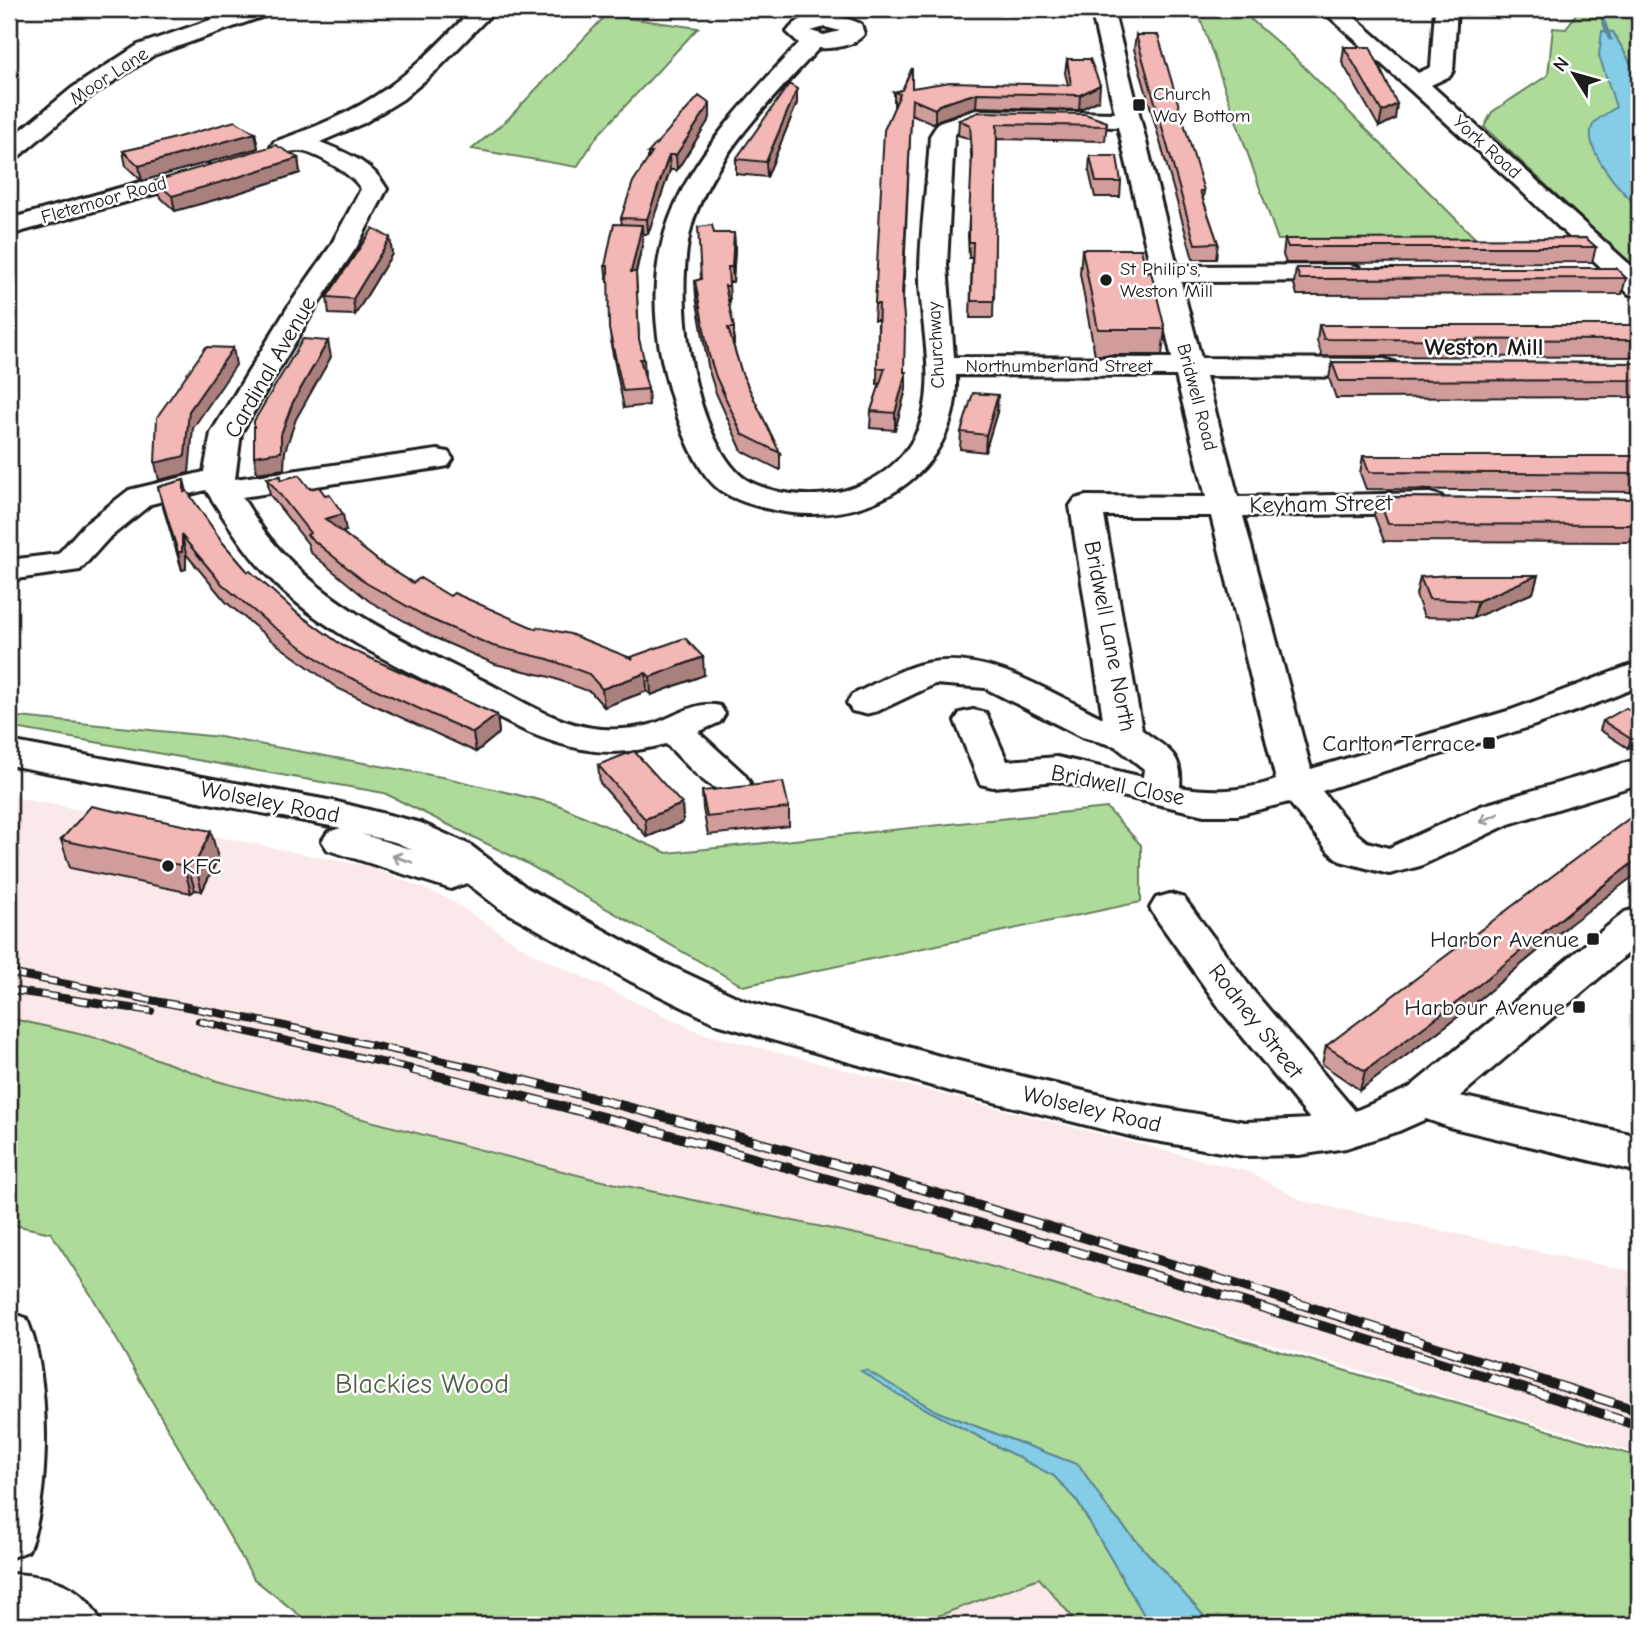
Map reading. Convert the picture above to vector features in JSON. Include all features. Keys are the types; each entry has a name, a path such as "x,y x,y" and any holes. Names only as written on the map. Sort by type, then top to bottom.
{"street":[{"name":"Moor Lane","path":"9,152 19,133 146,50 262,9"},
{"path":"261,155 300,142 359,116 394,95 421,73 485,9"},
{"name":"Bridwell Road","path":"1102,9 1165,274 1227,507 1296,785"},
{"name":"York Road","path":"1332,9 1631,280"},
{"path":"1415,83 1442,71 1446,9"},
{"name":"Churchway","path":"842,15 853,29 853,34 827,43 813,42 719,149 695,187 680,220 671,257 674,350 681,388 701,439 724,478 750,494 788,505 822,506 860,499 892,482 913,462 931,434 938,408 942,366 933,284 942,136 948,127 976,117 1130,120"},
{"name":"Cardinal Avenue","path":"221,484 226,433 302,307 343,248 374,189 370,179 355,168 300,142"},
{"name":"Fletemoor Road","path":"9,227 222,167"},
{"path":"1165,274 1381,273"},
{"path":"1584,273 1631,280"},
{"name":"Northumberland Street","path":"942,366 1413,368"},
{"path":"9,570 68,563 96,531 140,497 221,484 437,459"},
{"path":"221,484 266,555 307,594 363,634 525,717 583,738 618,740 674,731 707,714"},
{"name":"Keyham Street","path":"1086,506 1227,507 1364,502 1461,503"},
{"name":"Bridwell Lane North","path":"1086,506 1124,735 1160,762 1163,769 1161,792"},
{"path":"865,703 929,673 969,674 995,679 1095,729 1124,735"},
{"name":"Bridwell Close","path":"973,721 993,775 1056,769 1220,804 1245,803 1296,785 1456,740 1561,705 1639,673"},
{"path":"674,731 730,783"},
{"name":"Wolseley Road","path":"9,753 333,814 407,832 456,854 513,898 645,971 732,1013 950,1075 1138,1121 1245,1139 1298,1138 1346,1131 1383,1119 1425,1100 1631,938"},
{"path":"1296,785 1343,843 1354,852 1389,861 1406,857 1494,815 1639,771"},
{"name":"Wolseley Road","path":"9,775 354,844 513,898"},
{"name":"Rodney Street","path":"1170,908 1239,1003 1346,1131"},
{"path":"1425,1100 1449,1110 1639,1154"},
{"path":"9,1333 13,1347 17,1413 16,1502 9,1534"},
{"path":"9,1598 44,1601 74,1625"}],"shaded area":[{"path":"9,796 371,867 447,898 528,951 701,1033 1249,1172 1303,1201 1639,1273 1639,1454 1322,1359 942,1252 593,1179 210,1079 95,1037 9,1018"},
{"path":"1039,1578 1079,1625 932,1625 935,1617"}],"green space":[{"path":"1197,9 1239,9 1293,56 1477,240 1278,240"},
{"path":"1579,9 1639,9 1639,78 1613,32 1599,55 1617,107 1595,122 1634,203 1639,206 1639,272 1484,127 1492,112 1548,75 1553,28 1566,29"},
{"path":"606,15 698,28 598,135 577,167 472,149 508,119"},
{"path":"9,716 220,737 447,778 556,804 667,853 1107,808 1141,845 1141,902 743,986 524,862 384,793 9,727"},
{"name":"Blackies Wood","path":"9,1018 101,1039 217,1081 593,1179 942,1252 1639,1457 1639,1625 1212,1625 1108,1509 1079,1465 938,1412 866,1370 899,1395 1054,1476 1077,1501 1150,1625 1079,1625 1039,1578 935,1617 932,1625 312,1625 254,1579 93,1298 51,1233 9,1224"}],"water":[{"path":"1602,31 1613,32 1639,78 1639,206 1613,181 1592,144 1591,132 1594,123 1616,107 1599,55"},
{"path":"866,1370 938,1412 1079,1465 1108,1509 1212,1625 1150,1625 1077,1501 1054,1476 899,1395 861,1371"}],"building":[{"path":"1136,35 1158,35 1204,191 1200,191 1218,243 1195,244"},
{"path":"1344,47 1370,47 1397,104 1382,112"},
{"path":"1067,59 1090,59 1100,85 1080,95 977,93 939,105 935,109 912,99 902,296 906,372 895,413 871,411 885,368 877,368 879,304 875,304 884,130 900,94 894,92 902,90 912,68 912,88 950,82 1071,85"},
{"path":"789,84 797,89 766,162 736,159"},
{"path":"699,96 710,104 676,155 669,155 647,219 621,218 633,182 652,153 648,153"},
{"path":"979,112 1085,114 1107,122 1106,126 997,124 994,301 971,301 973,242 969,242 969,220 972,154 970,125 959,120"},
{"path":"235,121 255,133 139,166 123,151 150,145"},
{"path":"276,145 298,158 172,196 155,181"},
{"path":"1090,156 1117,156 1121,182 1096,182"},
{"path":"614,224 642,225 631,272 636,272 639,339 644,359 640,359 648,389 623,391 609,329 608,266 605,266"},
{"path":"712,225 714,233 734,233 732,267 728,267 729,286 725,286 734,328 728,328 742,374 780,453 742,434 709,355 695,281 701,279 698,227"},
{"path":"373,228 390,238 353,299 327,297"},
{"path":"1586,238 1596,247 1288,247 1285,239"},
{"path":"1082,249 1141,249 1147,272 1151,272 1165,329 1098,329"},
{"path":"1296,268 1616,268 1626,278 1300,279"},
{"path":"1319,325 1639,325 1639,340 1324,339"},
{"path":"303,339 328,341 293,402 281,434 281,452 254,456 254,421"},
{"path":"206,347 233,348 189,411 185,456 155,463 157,417"},
{"path":"1332,362 1639,363 1639,380 1339,381"},
{"path":"973,393 998,395 986,435 961,432"},
{"path":"1363,456 1639,456 1639,474 1369,472"},
{"path":"299,475 310,489 319,487 325,495 329,494 343,514 325,519 381,563 413,583 420,578 450,596 454,593 536,629 538,627 570,634 633,659 631,657 685,638 703,657 650,677 646,673 602,689 589,674 548,659 493,646 430,619 366,583 307,535 310,533 267,478 281,476 280,480"},
{"path":"184,480 184,492 187,491 223,543 248,572 297,613 343,646 497,715 473,733 333,670 267,622 222,584 182,536 182,552 178,552 158,487"},
{"path":"1378,497 1639,499 1639,525 1388,524"},
{"path":"1538,575 1478,601 1429,599 1420,577"},
{"path":"1639,707 1639,734 1631,739 1603,721 1626,708 1631,712"},
{"path":"634,751 682,804 645,819 598,765"},
{"path":"783,782 789,808 707,817 702,791"},
{"path":"91,806 211,831 195,864 187,863 184,866 61,840"},
{"path":"1639,811 1639,858 1464,997 1365,1071 1326,1046"}],"waterway":[{"path":"1599,9 1611,40"}],"railway":[{"path":"9,973 271,1023 489,1071"},
{"path":"9,990 151,1011"},
{"path":"199,1021 421,1071"},
{"path":"413,1070 592,1114 859,1188 1317,1324 1639,1426"},
{"path":"482,1070 628,1107 919,1188 1208,1275 1639,1411"}],"place":[{"name":"Church Way Bottom","path":"1139,105"},
{"name":"St Philip's, Weston Mill","path":"1106,280"},
{"name":"Carlton Terrace","path":"1489,743"},
{"name":"KFC","path":"168,866"},
{"name":"Harbor Avenue","path":"1593,939"},
{"name":"Harbour Avenue","path":"1579,1007"}],"district":[{"name":"Weston Mill","path":"1484,347"}]}
